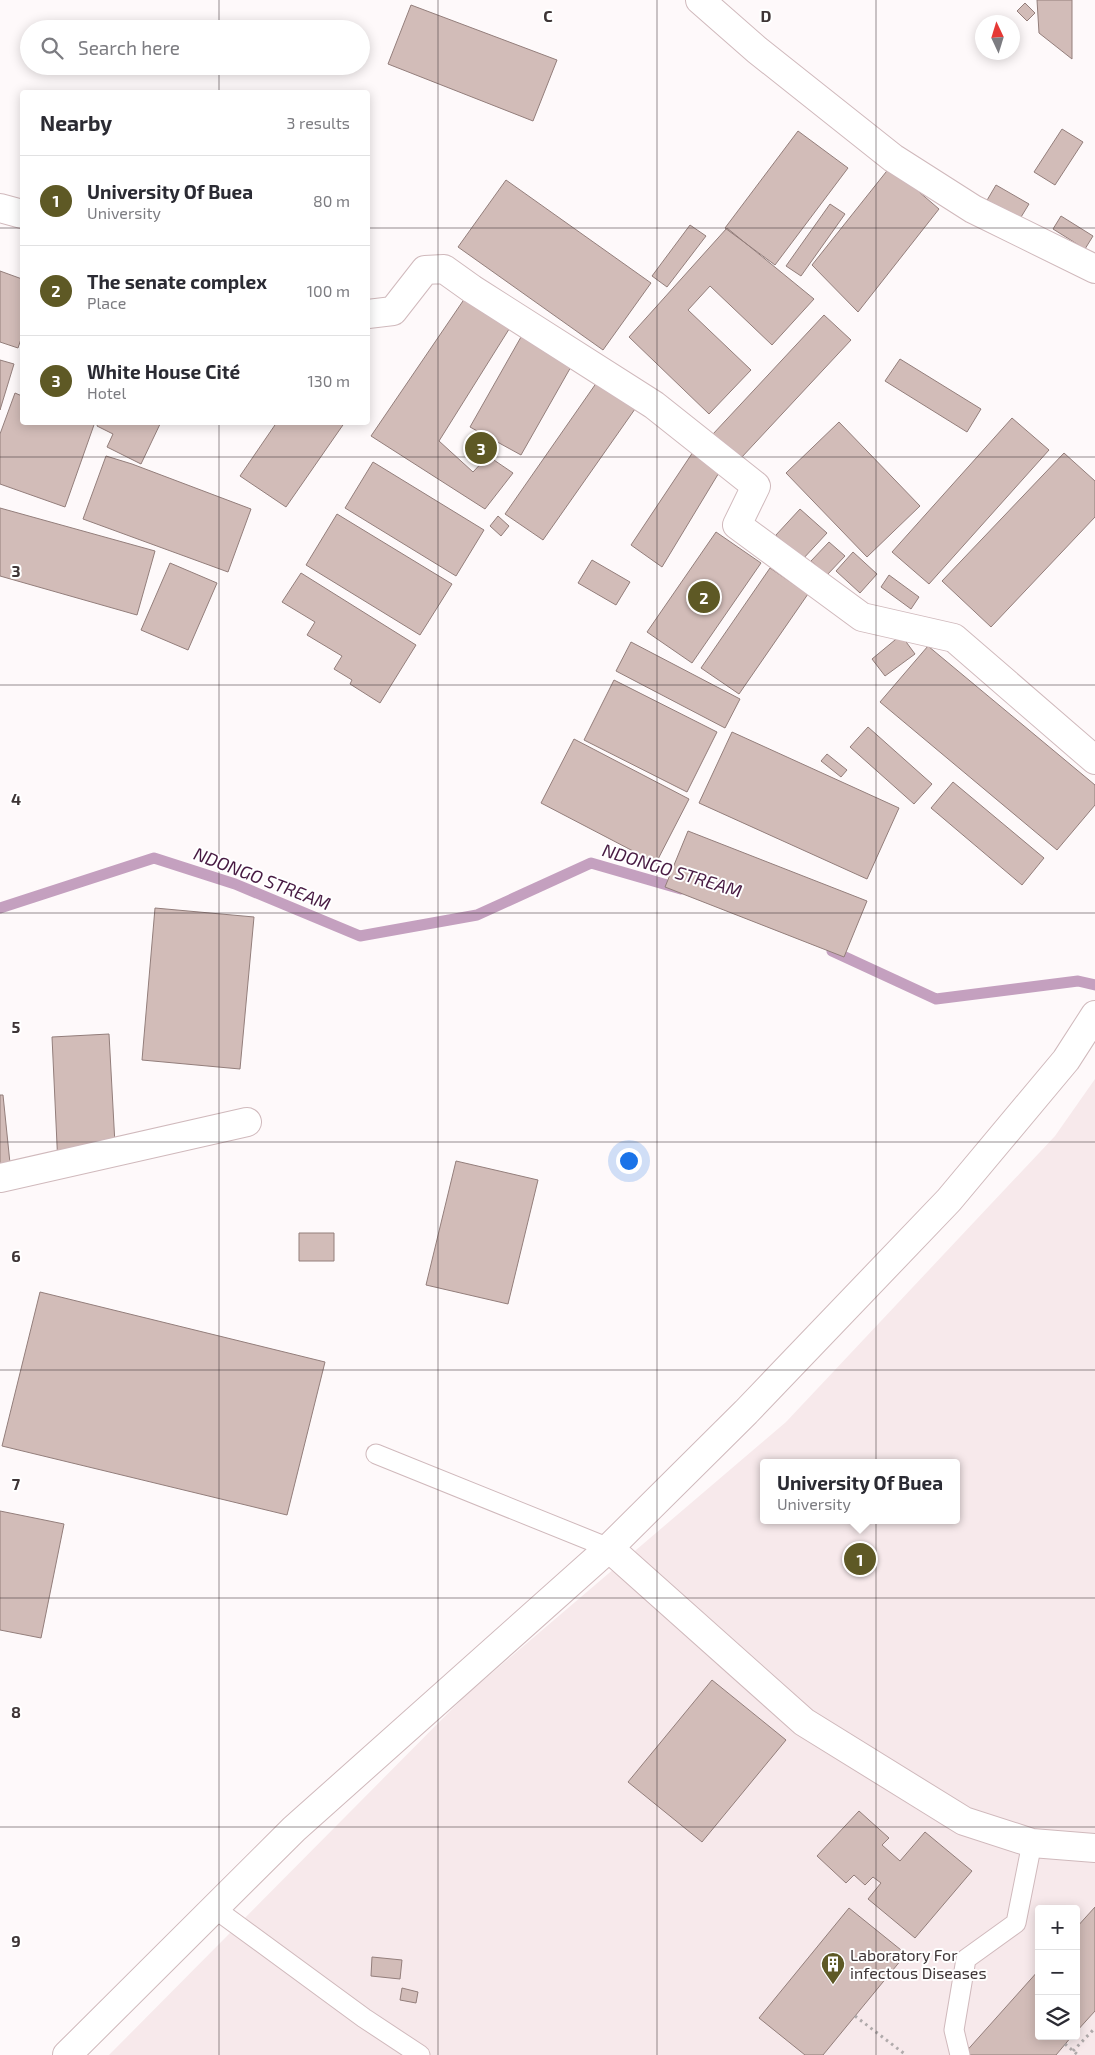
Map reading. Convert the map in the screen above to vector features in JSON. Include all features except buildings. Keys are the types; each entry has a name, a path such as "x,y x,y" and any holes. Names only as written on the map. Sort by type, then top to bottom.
{"street":[{"path":"700,0 757,50 893,158 973,209 1095,269"},
{"path":"0,208 20,213"},
{"path":"370,314 393,311 425,270 444,269 472,289 654,405 756,486 737,525 862,616 954,638 1095,760"},
{"path":"67,2055 294,1828 609,1548 746,1412 949,1200 1066,1060 1095,1015"},
{"path":"0,1178 247,1122"},
{"path":"609,1548 804,1722 964,1822 1032,1843 1095,1848"}],"lane":[{"path":"376,1454 609,1548"},
{"path":"960,2055 954,2030 966,1959 1016,1924 1032,1843"},
{"path":"214,1908 364,2018 420,2055"}],"path":[{"path":"855,2016 906,2055"},
{"path":"1073,2051 1095,2028"},
{"path":"1065,2044 1078,2055"}],"shaded area":[{"path":"1095,1079 1095,2055 109,2055 465,1696 786,1422 1055,1136"}],"waterway":[{"name":"NDONGO STREAM","path":"0,908 154,858 235,884 360,936 477,915 591,863 681,889"},
{"name":"NDONGO STREAM","path":"832,951 936,999 1078,981 1095,985"}],"place":[{"name":"White House Cité","path":"481,448"},
{"name":"The senate complex","path":"704,597"},
{"name":"University Of Buea","path":"860,1559"},
{"name":"Laboratory For infectous Diseases","path":"833,1985"}]}
